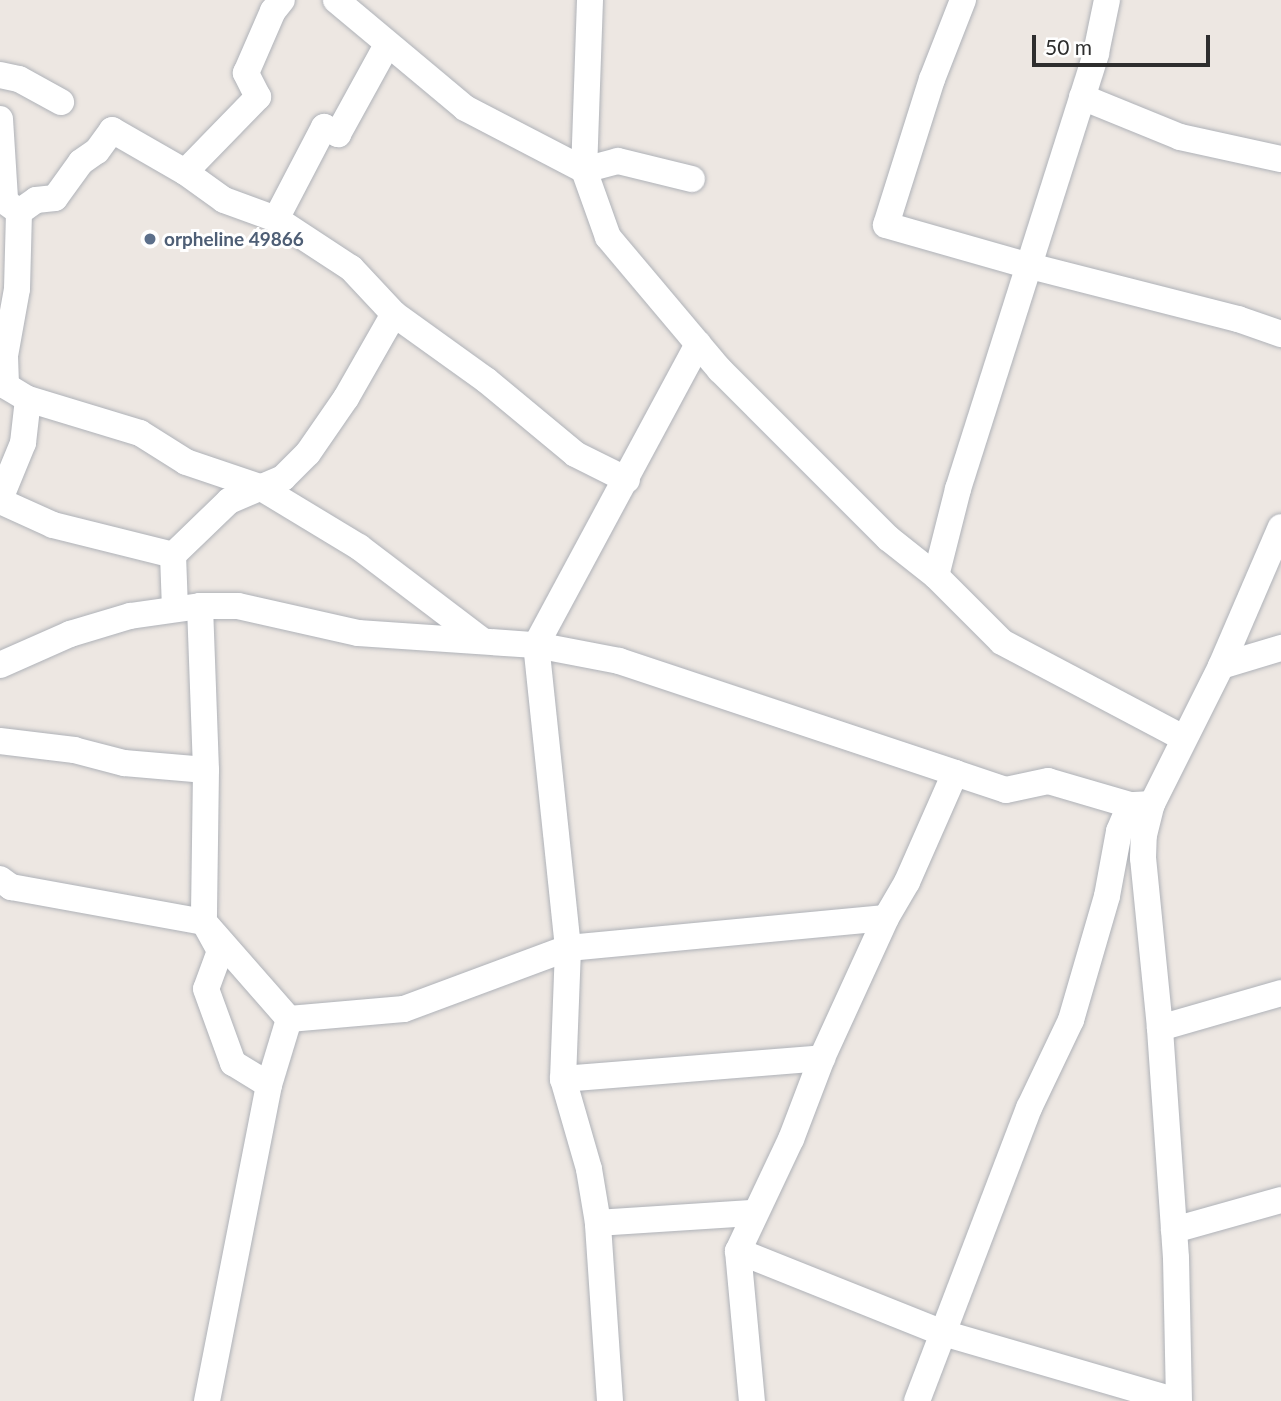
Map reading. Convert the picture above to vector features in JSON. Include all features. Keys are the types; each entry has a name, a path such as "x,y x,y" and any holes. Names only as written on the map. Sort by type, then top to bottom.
{"street":[{"path":"185,172 258,97 246,73 273,10 282,0"},
{"path":"336,0 465,108 584,170 618,161 692,179"},
{"path":"590,0 584,170 608,237 698,344 788,440 879,529 936,576 1002,642 1183,738"},
{"path":"963,0 932,79 886,225 1030,266 1238,319 1281,334"},
{"path":"936,576 962,476 1096,53 1107,0"},
{"path":"276,219 324,127 338,134 387,45"},
{"path":"0,75 19,79 61,102"},
{"path":"1082,97 1180,137 1281,159"},
{"path":"0,119 17,289 2,357 6,386 28,399 140,433 186,462 260,487 359,547 480,639"},
{"path":"8,203 55,198 111,130 185,172 224,200 276,219 351,268 394,314 486,380 575,454 627,480"},
{"path":"173,555 229,501 283,478 308,453 346,398 394,314"},
{"path":"610,1401 598,1223 589,1169 564,1079 568,948 536,645 698,344"},
{"path":"28,399 23,443 0,500 53,525 173,555"},
{"path":"917,1401 1029,1108 1071,1020 1107,896 1119,831 1141,805 1183,738 1221,666 1281,527"},
{"path":"173,555 187,607 206,770 204,922 220,951 206,989 233,1063 269,1085"},
{"path":"0,666 70,634 131,616 187,607 238,606 271,611 358,633 480,639 536,645 619,661 1006,790 1048,781 1141,805"},
{"path":"1221,666 1281,648"},
{"path":"0,741 74,750 124,763 206,770"},
{"path":"752,1401 738,1251 791,1139 822,1058 956,773"},
{"path":"738,1251 943,1333 1178,1401 1174,1230 1160,1028 1143,858 1141,805"},
{"path":"0,878 11,887 23,890 204,922 289,1019"},
{"path":"289,1019 404,1009 568,948 886,918"},
{"path":"1160,1028 1281,993"},
{"path":"207,1401 269,1085 289,1019"},
{"path":"564,1079 822,1058"},
{"path":"1174,1230 1281,1200"},
{"path":"598,1223 754,1213"}],"place":[{"name":"orpheline 49866","path":"150,239"}]}
